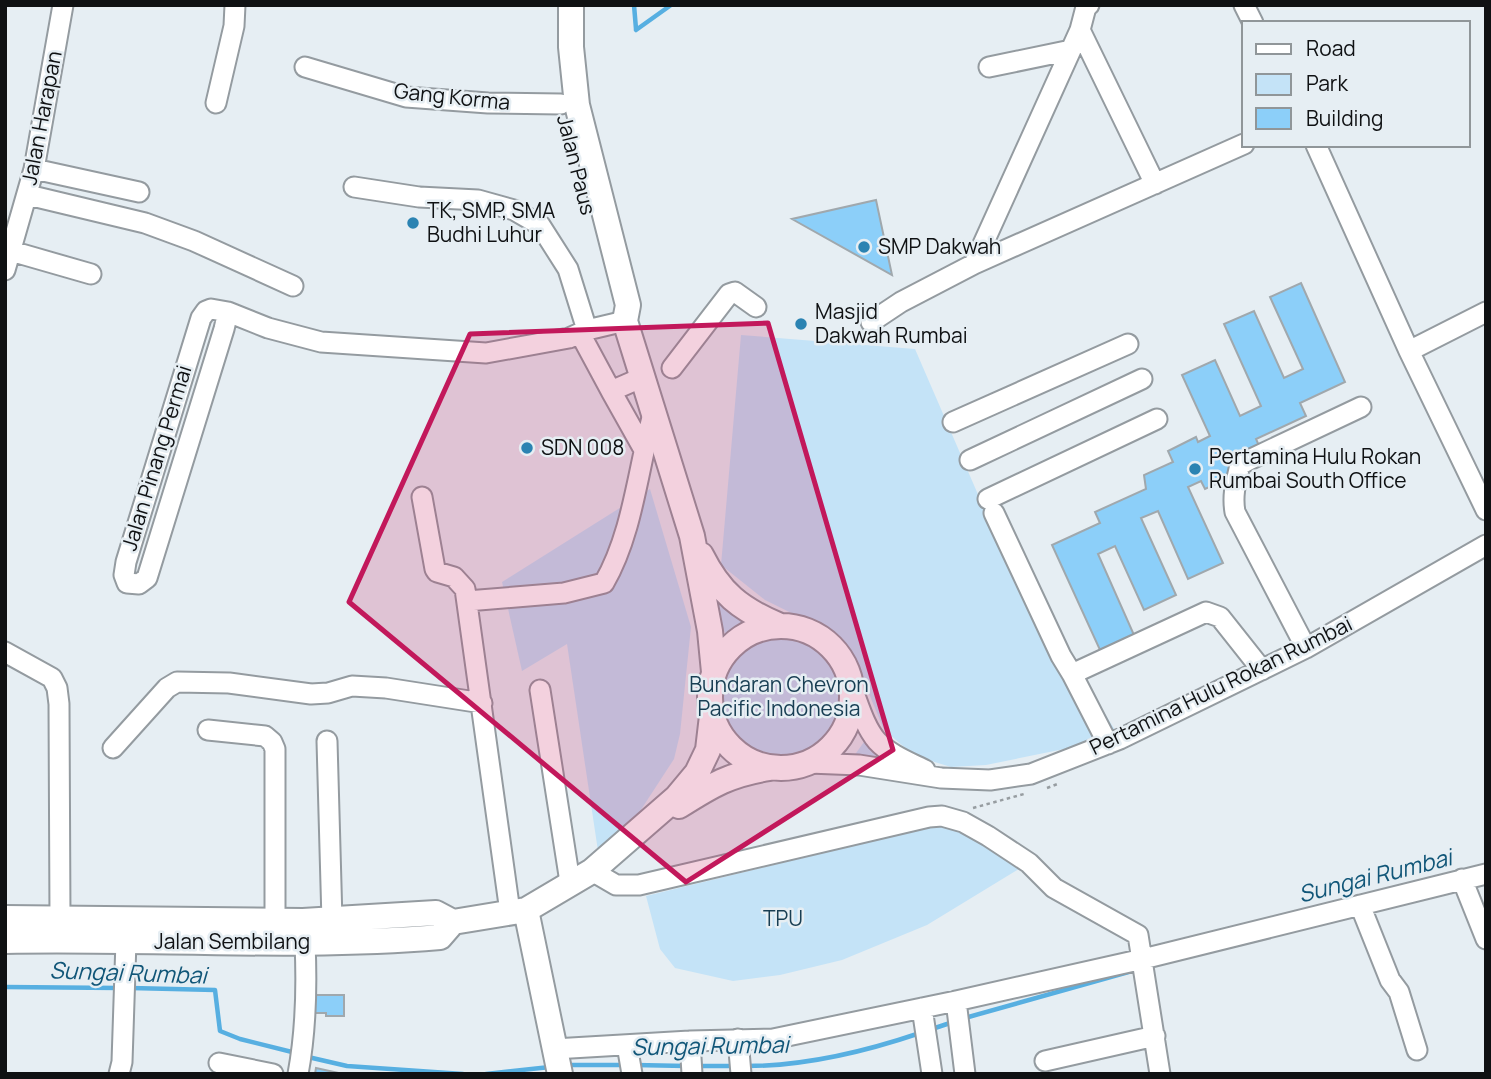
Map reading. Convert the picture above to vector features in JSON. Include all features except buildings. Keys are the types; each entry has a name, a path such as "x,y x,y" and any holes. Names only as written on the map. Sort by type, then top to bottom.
{"main road":[{"name":"Jalan Paus","path":"559,5 561,104 585,207 615,308 626,325 692,536 708,620 714,671"},
{"name":"Jalan Paus","path":"571,5 571,47 577,105 628,305 626,325"},
{"name":"Jalan Paus","path":"692,536 709,572 731,598 751,614 778,625"},
{"path":"778,625 796,627 815,634 826,642 846,667 852,703 848,721 826,752 809,763 788,768 770,768 752,762 735,752 721,736 712,716 710,694 714,671 725,652 741,638 760,629 778,625"},
{"name":"Jalan Sembilang","path":"5,941 390,941 443,924 518,911 581,877 677,797 697,773 708,750 712,716"},
{"name":"Jalan Sembilang","path":"639,831 716,782 742,772 770,768"},
{"path":"518,911 560,1074"},
{"name":"Jalan Sembilang","path":"5,918 332,920 443,924"}],"street":[{"name":"Jalan Harapan","path":"5,270 19,201 34,169 63,5"},
{"path":"216,103 234,26 234,5"},
{"path":"974,264 1089,5"},
{"path":"1244,5 1252,21"},
{"path":"1080,30 1155,184"},
{"path":"989,68 1071,50"},
{"name":"Gang Korma","path":"305,66 406,97 488,103 561,104"},
{"path":"872,323 901,302 974,264 1242,145"},
{"path":"1317,147 1409,351 1486,510"},
{"path":"34,169 139,191"},
{"path":"354,187 419,197 478,200 514,210 540,225 568,269 580,336 643,448"},
{"path":"19,201 145,223 194,241 293,286"},
{"path":"10,251 91,274"},
{"path":"672,368 729,294 735,292 756,307"},
{"name":"Jalan Pinang Permai","path":"206,310 228,312 147,578 139,584 127,583 124,575 126,562 158,454 201,318 206,310"},
{"path":"228,312 268,328 321,342 486,353 626,325"},
{"path":"1409,351 1486,312"},
{"path":"953,422 1128,344"},
{"path":"611,391 641,378"},
{"path":"970,460 1142,379"},
{"path":"1306,649 1236,512 1233,496 1240,466 1361,407"},
{"path":"467,601 564,593 604,583 629,520 643,448 653,414"},
{"path":"1108,744 1061,656 991,506 1157,419"},
{"path":"158,454 182,461"},
{"path":"422,497 435,569 459,581 465,589 518,911"},
{"name":"Pertamina Hulu Rokan Rumbai","path":"809,763 859,765 941,778 990,780 1031,774 1108,744 1306,649 1486,545"},
{"path":"1072,674 1206,612 1220,617 1262,670"},
{"path":"5,652 52,678 57,688 60,917"},
{"path":"113,748 167,688 177,682 229,683 301,694 328,693 352,686 386,688 482,703"},
{"name":"Pertamina Hulu Rokan Rumbai","path":"851,685 877,741 895,754 941,778"},
{"path":"540,690 581,877 616,885 639,886 916,820 942,816 963,822 1029,863 1054,888 1138,935 1160,1074"},
{"path":"208,730 265,736 272,742 275,750 275,921"},
{"path":"327,741 332,920"},
{"path":"554,1049 630,1062 740,1061 773,1038 925,1023 1143,959 1486,874"},
{"path":"1462,879 1486,939"},
{"path":"1360,905 1390,980 1399,992 1417,1050"},
{"path":"119,1074 126,941"},
{"path":"300,1060 307,982 305,943"},
{"path":"957,1014 965,1074"},
{"path":"925,1023 932,1074"},
{"path":"1045,1061 1155,1036"},
{"path":"219,1063 273,1074"}],"highlighted area":[{"path":"768,323 893,750 686,882 349,602 470,334"}],"green space":[{"path":"741,335 915,349 996,536 1118,735 986,765 951,767 915,756 884,730 855,660 842,638 765,600 721,565"},
{"path":"650,489 691,627 680,734 674,759 633,822 598,851 567,644 522,671 502,582"},
{"path":"705,577 750,623 726,636"},
{"name":"Bundaran Chevron Pacific Indonesia","path":"779,635 803,640 823,653 836,673 841,697 836,721 823,741 803,754 779,759 755,754 735,741 722,721 717,697 722,673 735,653 755,640"},
{"path":"866,739 907,767 854,756"},
{"name":"TPU","path":"955,821 1027,864 927,925 842,960 780,975 733,981 675,968 660,949 646,896"}],"waterway":[{"path":"634,5 636,29"},
{"path":"636,30 671,5"},
{"name":"Sungai Rumbai","path":"965,1018 1132,971"},
{"name":"Sungai Rumbai","path":"5,987 119,988"},
{"name":"Sungai Rumbai","path":"131,988 215,990 220,1031 240,1039 296,1053"},
{"name":"Sungai Rumbai","path":"932,1029 953,1022"},
{"name":"Sungai Rumbai","path":"747,1066 791,1064 835,1057 920,1033"},
{"name":"Sungai Rumbai","path":"308,1057 347,1066 463,1074"},
{"name":"Sungai Rumbai","path":"565,1065 627,1065"},
{"name":"Sungai Rumbai","path":"635,1065 686,1066"},
{"name":"Sungai Rumbai","path":"698,1066 735,1066"},
{"name":"Sungai Rumbai","path":"486,1074 550,1067"}],"place":[{"name":"TK, SMP, SMA Budhi Luhur","path":"413,223"},
{"name":"SMP Dakwah","path":"864,247"},
{"name":"Masjid Dakwah Rumbai","path":"801,324"},
{"name":"SDN 008","path":"527,448"},
{"name":"Pertamina Hulu Rokan Rumbai South Office","path":"1195,469"}]}
